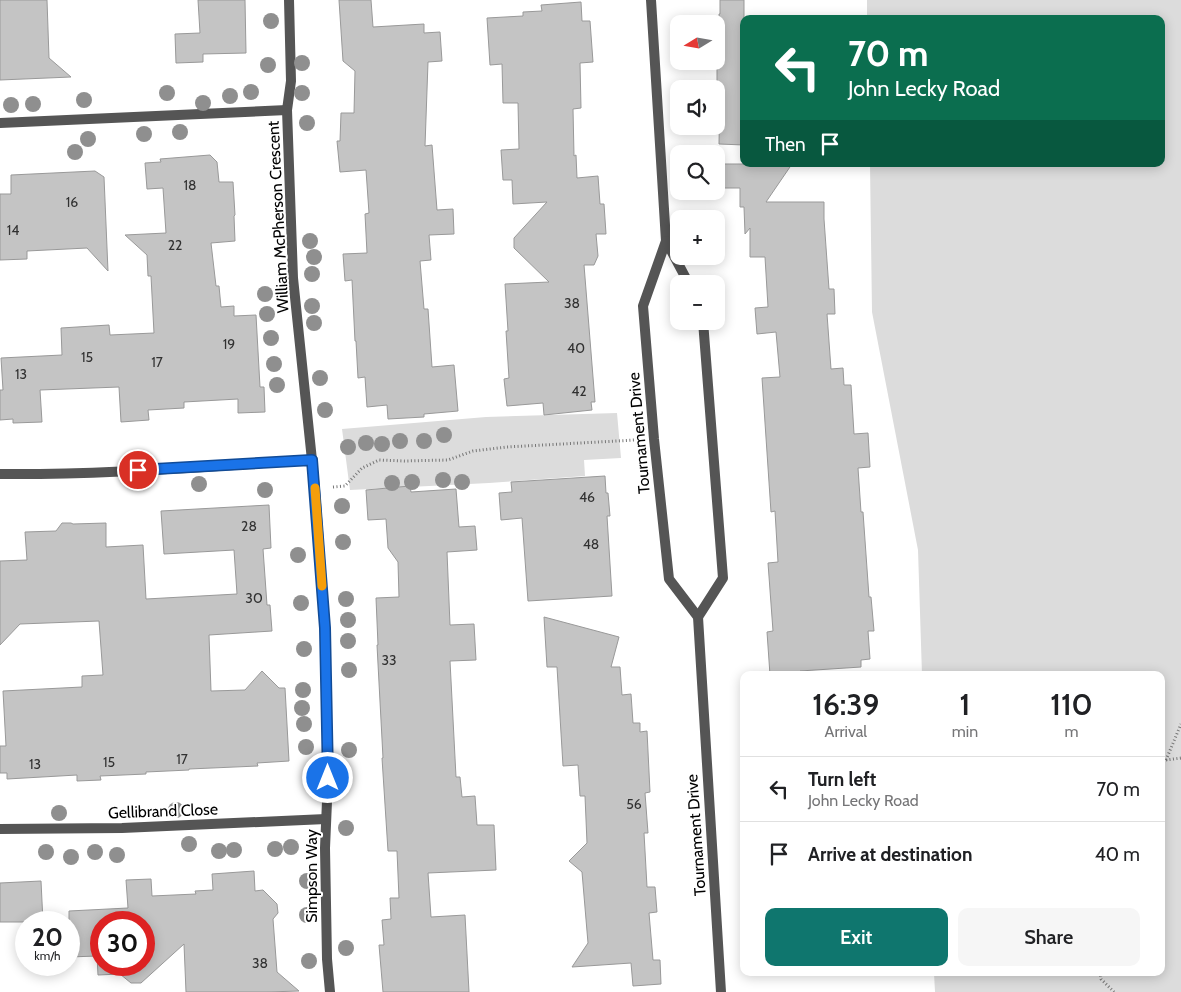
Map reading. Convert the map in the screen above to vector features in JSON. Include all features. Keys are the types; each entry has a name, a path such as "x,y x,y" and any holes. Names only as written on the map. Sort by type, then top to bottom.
{"street":[{"path":"288,110 290,81 289,0"},
{"name":"Tournament Drive","path":"652,0 666,241 643,306 654,438 669,579 698,617 721,992"},
{"name":"William McPherson Crescent","path":"0,123 288,110 293,278 312,460"},
{"name":"Tournament Drive","path":"666,241 684,275"},
{"path":"698,617 723,578 704,330"},
{"path":"0,474 110,471 312,460"},
{"name":"Simpson Way","path":"312,460 325,628 328,778 325,848 327,959 330,992"},
{"name":"Gellibrand Close","path":"0,829 122,828 326,819"}],"path":[{"path":"315,489 345,486 362,468 379,460 448,460 474,451 507,447 654,438"},
{"path":"1166,760 1181,724"},
{"path":"1166,760 1181,758"},
{"path":"1101,976 1101,979 1114,992"}],"shaded area":[{"path":"867,0 1181,0 1181,992 935,992 934,976 1165,976 1165,671 922,671 918,550 872,312 870,167 1165,167 1165,15 867,15"},
{"path":"617,413 621,458 584,460 585,476 350,490 342,429 486,417"}],"building":[{"path":"0,0 47,0 49,58 71,77 0,80"},
{"path":"198,0 245,0 246,53 203,54 203,62 176,63 175,34 200,33"},
{"path":"339,0 371,0 373,27 424,24 424,33 440,32 442,61 428,62 425,146 432,145 437,210 453,209 454,234 429,235 431,260 420,261 424,309 428,309 432,367 454,365 458,411 424,414 424,417 388,419 387,405 367,407 365,377 358,378 352,280 345,281 343,254 367,253 365,214 369,213 366,170 340,172 337,141 340,141 341,113 354,113 355,71 343,61"},
{"path":"720,0 744,0 744,15 740,15 740,145 719,144 719,135 725,135 725,80 717,80 717,70 725,70 725,15 719,14"},
{"path":"581,2 582,21 590,21 593,62 580,63 581,108 573,109 574,156 576,155 577,178 598,176 600,204 604,204 606,234 596,234 598,256 594,265 584,265 595,402 591,402 592,410 544,415 543,403 507,406 504,379 509,378 505,284 549,282 514,248 514,238 547,202 513,204 512,180 503,180 501,150 519,149 518,103 503,103 502,64 490,65 487,18 523,16 523,12 542,11 541,5"},
{"path":"210,155 217,162 219,182 233,182 235,215 235,241 211,243 216,286 219,286 221,307 234,306 234,316 256,315 260,387 264,387 265,412 238,413 238,399 184,402 184,408 148,410 149,420 121,422 119,387 40,390 42,422 13,423 13,419 0,420 0,390 3,390 1,358 62,355 61,328 109,325 110,335 154,333 151,276 148,276 147,255 125,235 166,233 163,188 147,189 145,163 161,162 160,159"},
{"path":"725,164 740,164 740,167 790,167 766,202 824,202 829,289 834,289 835,314 827,314 831,369 843,368 844,385 851,385 854,434 868,433 870,467 858,468 869,597 871,597 874,631 868,631 870,659 861,660 861,667 770,671 767,632 773,631 768,563 778,562 775,511 771,512 762,378 780,377 776,332 757,334 755,308 768,307 765,257 750,257 750,228 745,234 744,207 740,207 740,188 725,188"},
{"path":"95,171 104,177 108,271 87,248 27,251 27,259 0,260 0,194 11,194 11,175"},
{"path":"605,476 610,516 607,516 612,596 528,601 522,518 501,520 499,493 512,492 511,482"},
{"path":"410,486 411,492 456,489 459,527 475,526 477,550 447,552 450,625 474,624 476,660 450,661 456,777 460,777 462,797 475,796 477,825 494,825 496,870 428,873 431,917 465,915 469,992 383,992 379,945 384,945 382,920 391,919 390,898 399,898 397,851 388,851 382,758 376,598 399,597 398,562 388,548 386,519 368,520 366,490"},
{"path":"269,505 271,548 263,549 267,605 270,605 272,631 209,635 211,691 245,690 262,671 279,688 285,688 289,761 257,763 258,766 100,776 101,780 77,781 77,775 7,779 7,773 0,773 0,746 6,746 3,691 82,687 82,676 103,675 99,621 20,624 0,645 0,561 27,560 25,532 56,531 62,523 106,523 106,547 143,545 146,599 237,594 234,550 164,554 161,511"},
{"path":"544,617 619,637 611,667 620,667 622,695 631,694 633,723 640,723 640,732 647,731 650,792 645,793 648,833 644,833 647,887 655,887 657,912 649,913 653,960 660,960 661,984 633,986 631,963 572,967 588,943 582,872 569,861 587,843 585,796 580,796 578,765 563,766 557,667 547,667"},
{"path":"254,871 255,891 263,890 277,904 278,913 273,919 277,972 299,991 186,992 184,944 155,970 155,911 90,911 90,956 80,957 80,911 69,911 128,908 126,880 151,879 152,896 196,894 195,891 213,890 212,874"},
{"path":"41,881 42,911 15,911 15,922 0,922 0,883"},
{"path":"122,976 149,976 141,983 131,983"}],"slow traffic":[{"path":"315,488 322,586"}],"route":[{"path":"138,470 312,460 325,628 328,778"}]}
